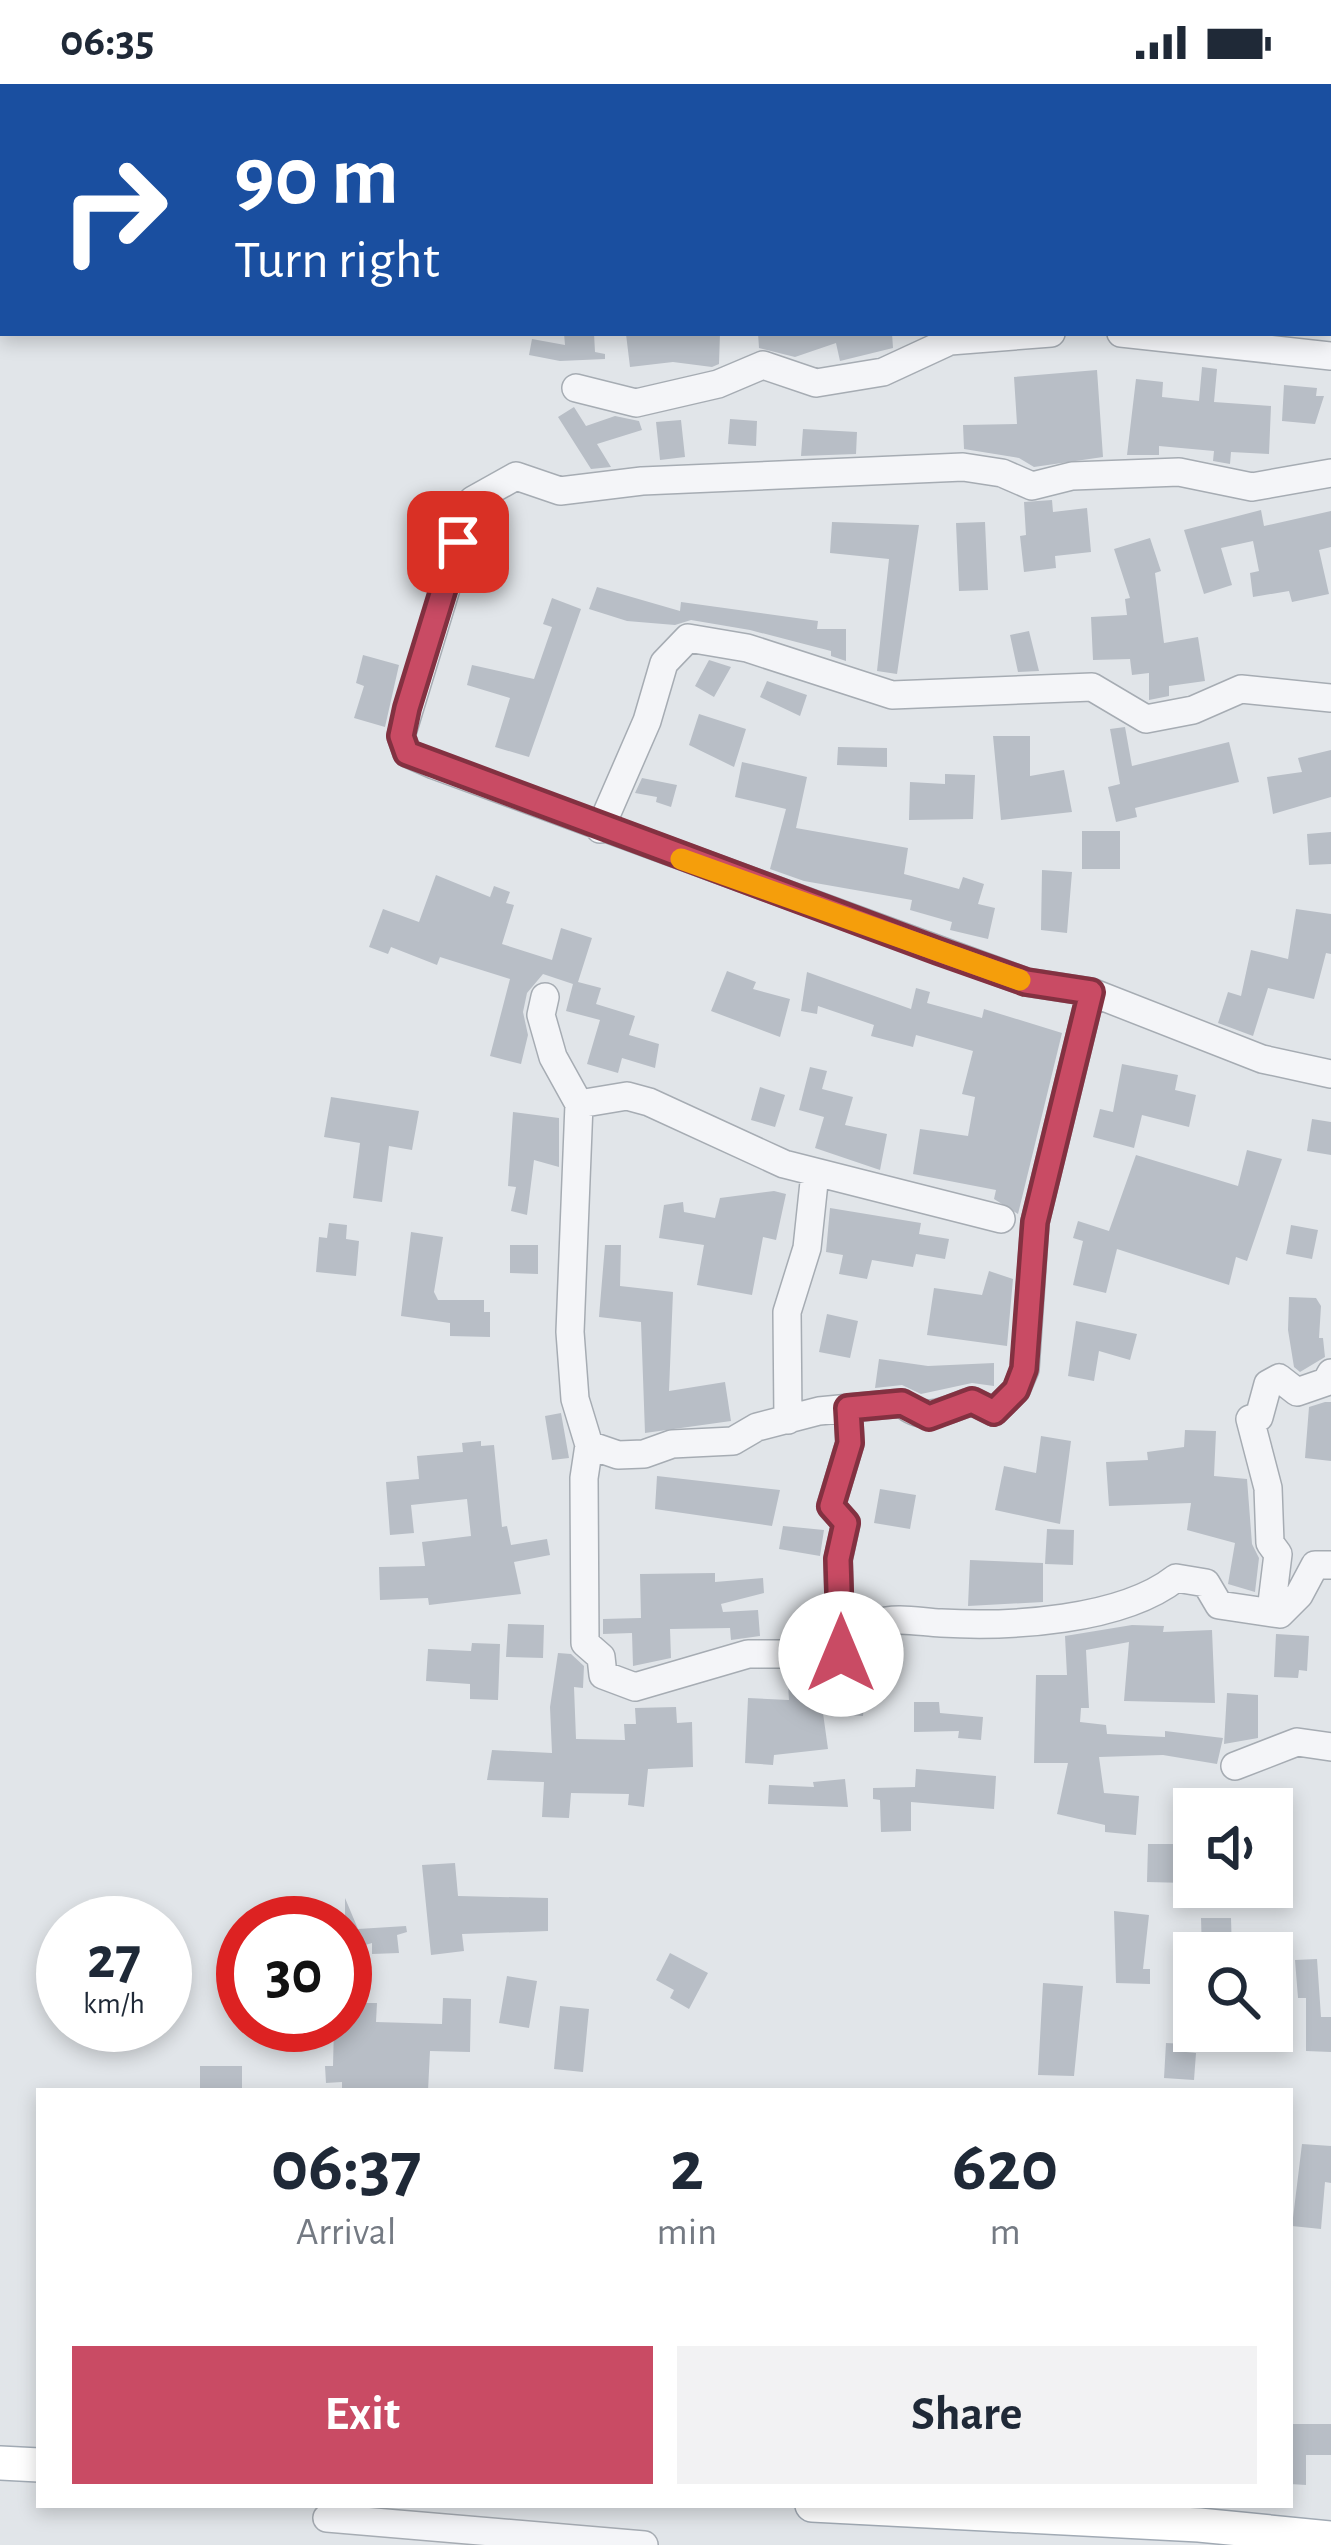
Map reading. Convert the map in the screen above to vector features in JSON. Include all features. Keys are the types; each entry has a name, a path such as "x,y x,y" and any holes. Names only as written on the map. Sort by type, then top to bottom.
{"main road":[{"path":"0,2463 36,2465"},
{"path":"870,2508 1200,2525 1331,2538"}],"street":[{"path":"576,388 636,403 718,384 763,365 816,383 883,372 950,341 1013,336"},
{"path":"1148,336 1331,356"},
{"path":"1331,473 1252,487 1179,472 1072,476 1032,485 1002,473 963,467 642,481 560,491 516,476 473,500 401,736 407,753 600,829 1026,982 1091,992 1262,1059 1331,1074"},
{"path":"600,829 646,721 664,663 688,638 710,638 892,694 1092,687 1146,719 1193,710 1241,689 1331,698"},
{"path":"590,1445 618,1455 644,1454 672,1444 733,1441 757,1427 848,1408 902,1403 929,1417 972,1401 994,1412 1016,1390 1024,1369 1035,1222 1091,992"},
{"path":"545,997 541,1015 554,1057 579,1104 570,1332 575,1399 590,1445 584,1478 585,1643 601,1657 602,1676 635,1687 748,1654 841,1654 873,1624 1045,1618 1110,1609 1149,1600 1177,1578 1206,1583 1219,1605 1280,1614 1323,1565 1267,1513"},
{"path":"579,1104 627,1096 649,1102 736,1145 815,1173 1000,1219"},
{"path":"788,1420 788,1312 807,1248 815,1173"},
{"path":"1270,1611 1278,1554 1270,1543 1266,1471 1250,1419 1259,1417 1268,1384 1280,1378 1297,1392 1326,1382 1331,1373"},
{"path":"841,1654 838,1559 846,1523 831,1506 850,1443 848,1408"},
{"path":"1235,1766 1297,1742 1331,1748"},
{"path":"327,2518 644,2545"}],"building":[{"path":"564,336 594,336 595,352 605,354 605,359 560,361 529,355 532,339 565,345"},
{"path":"626,336 720,336 719,364 712,367 673,362 630,367"},
{"path":"758,336 892,336 893,348 840,361 836,343 795,357 759,348"},
{"path":"1202,367 1217,369 1214,402 1271,406 1269,454 1231,452 1230,464 1213,461 1214,451 1159,446 1159,455 1127,455 1136,379 1163,382 1162,397 1199,401"},
{"path":"1097,370 1103,457 1034,467 1019,458 964,449 963,425 1017,424 1014,377"},
{"path":"1284,385 1317,388 1316,396 1324,396 1315,424 1282,421"},
{"path":"574,407 586,426 615,416 639,421 642,430 597,444 611,467 591,469 558,417"},
{"path":"730,419 757,421 756,446 728,444"},
{"path":"681,420 685,457 660,460 656,422"},
{"path":"803,429 857,432 856,454 801,456"},
{"path":"1052,500 1053,512 1087,508 1091,552 1055,556 1056,568 1024,572 1020,536 1026,535 1024,502"},
{"path":"1261,510 1264,526 1331,511 1331,547 1319,550 1329,594 1292,602 1289,591 1253,597 1250,573 1259,571 1253,541 1221,548 1232,585 1204,594 1184,530"},
{"path":"832,522 919,525 897,674 877,671 889,559 830,553"},
{"path":"985,522 988,590 959,591 956,523"},
{"path":"1150,538 1161,571 1155,573 1164,643 1198,637 1205,681 1169,686 1169,696 1149,700 1149,673 1132,675 1130,659 1093,660 1091,617 1127,615 1125,599 1130,598 1114,549"},
{"path":"597,587 680,611 681,602 818,621 817,629 846,629 846,661 831,656 831,651 750,630 691,620 675,625 627,621 589,609"},
{"path":"552,598 581,609 529,757 495,747 510,698 467,685 472,665 534,679 552,627 543,624"},
{"path":"1029,631 1039,671 1018,672 1010,635"},
{"path":"363,655 399,665 385,727 354,718 364,686 356,683"},
{"path":"709,660 731,667 714,697 695,686"},
{"path":"767,681 807,695 800,716 760,697"},
{"path":"699,714 746,729 734,767 689,745"},
{"path":"1125,727 1132,766 1229,742 1239,782 1135,808 1137,817 1116,822 1108,787 1120,784 1110,729"},
{"path":"993,736 1030,736 1030,776 1064,770 1072,812 1001,820"},
{"path":"838,747 887,748 887,767 837,765"},
{"path":"1331,750 1331,797 1273,814 1267,777 1302,772 1298,758"},
{"path":"742,762 807,777 796,828 908,848 904,874 959,889 963,877 984,884 978,904 995,908 988,939 950,930 952,922 910,910 912,900 804,881 770,869 786,809 735,797"},
{"path":"945,774 975,775 973,819 909,820 910,782 945,784"},
{"path":"642,778 677,785 671,807 656,802 657,797 635,793"},
{"path":"1082,831 1120,831 1120,869 1082,869"},
{"path":"1331,832 1331,864 1309,865 1307,834"},
{"path":"1042,870 1072,872 1067,933 1041,930"},
{"path":"436,875 490,897 494,886 510,892 506,903 514,905 502,944 552,960 561,928 592,938 578,982 601,988 596,1004 635,1016 629,1035 659,1044 655,1068 622,1058 618,1073 587,1064 600,1020 566,1011 573,984 543,974 527,993 523,1012 528,1035 521,1064 490,1056 510,979 440,957 437,965 391,947 388,954 369,947 383,909 419,922"},
{"path":"1296,909 1331,914 1331,954 1326,953 1314,999 1268,988 1253,1036 1218,1023 1228,992 1241,996 1251,950 1288,959"},
{"path":"727,971 756,982 753,989 790,999 780,1037 711,1011"},
{"path":"807,972 911,1009 916,988 930,992 927,1003 982,1018 984,1009 1062,1033 1018,1214 994,1199 996,1190 913,1174 920,1129 968,1136 975,1097 962,1094 973,1051 916,1035 913,1047 871,1036 874,1025 818,1006 817,1014 801,1011"},
{"path":"1122,1064 1178,1075 1175,1090 1196,1095 1189,1127 1142,1115 1134,1148 1093,1137 1100,1109 1113,1112"},
{"path":"810,1067 827,1071 822,1089 853,1097 845,1125 887,1134 880,1170 815,1148 824,1117 799,1110"},
{"path":"760,1087 785,1095 775,1127 751,1120"},
{"path":"331,1097 419,1111 412,1150 389,1146 382,1202 353,1198 360,1143 324,1137"},
{"path":"513,1112 559,1118 559,1167 534,1160 527,1215 511,1211 516,1187 508,1186"},
{"path":"1312,1119 1331,1122 1331,1155 1307,1151"},
{"path":"1247,1150 1282,1159 1247,1261 1236,1257 1229,1285 1117,1249 1106,1293 1073,1285 1083,1241 1073,1238 1078,1221 1109,1231 1136,1155 1238,1186"},
{"path":"774,1191 786,1194 776,1240 763,1237 752,1295 697,1285 704,1245 659,1238 664,1205 683,1202 684,1212 715,1218 720,1198"},
{"path":"830,1208 921,1223 919,1234 949,1239 945,1259 916,1254 913,1267 872,1260 867,1279 839,1274 843,1255 826,1252"},
{"path":"329,1223 347,1225 346,1239 359,1241 356,1276 316,1272 319,1237 327,1238"},
{"path":"1291,1225 1318,1230 1312,1259 1286,1254"},
{"path":"411,1232 443,1237 434,1292 438,1300 484,1300 484,1312 490,1312 490,1337 450,1336 450,1323 401,1316"},
{"path":"510,1245 538,1245 538,1274 510,1273"},
{"path":"605,1245 621,1245 620,1286 673,1292 669,1391 725,1382 731,1421 645,1433 641,1322 599,1317"},
{"path":"989,1271 1013,1279 1007,1346 927,1335 934,1288 982,1295"},
{"path":"1289,1297 1316,1298 1321,1306 1319,1338 1323,1338 1325,1357 1300,1372 1294,1367 1288,1330"},
{"path":"827,1314 858,1321 850,1358 819,1352"},
{"path":"1076,1321 1137,1334 1130,1360 1099,1351 1094,1381 1068,1376"},
{"path":"879,1359 928,1366 994,1363 994,1386 972,1383 921,1394 902,1385 875,1388"},
{"path":"1331,1402 1331,1461 1305,1458 1309,1407"},
{"path":"561,1413 569,1458 552,1460 545,1416"},
{"path":"1185,1430 1216,1431 1214,1476 1247,1479 1252,1544 1259,1558 1255,1592 1228,1584 1235,1543 1187,1530 1191,1503 1109,1506 1106,1462 1148,1460 1147,1452 1184,1447"},
{"path":"1041,1436 1071,1441 1060,1524 995,1510 1004,1466 1036,1473"},
{"path":"481,1441 481,1446 494,1445 502,1527 507,1526 511,1545 547,1539 550,1555 514,1562 521,1594 429,1605 428,1598 380,1600 379,1567 425,1566 422,1542 471,1536 467,1499 411,1505 414,1533 390,1535 386,1482 419,1479 417,1456 463,1452 462,1443"},
{"path":"657,1476 780,1490 772,1526 655,1509"},
{"path":"880,1489 916,1495 910,1529 874,1523"},
{"path":"783,1526 824,1530 820,1556 779,1549"},
{"path":"1047,1529 1074,1530 1073,1565 1045,1564"},
{"path":"970,1560 1043,1563 1043,1602 968,1606"},
{"path":"715,1573 715,1582 763,1578 764,1593 721,1604 723,1612 758,1610 760,1636 731,1640 730,1628 670,1629 671,1658 633,1666 632,1633 603,1634 603,1619 641,1618 640,1574"},
{"path":"508,1624 544,1625 543,1658 506,1657"},
{"path":"1132,1625 1164,1626 1163,1632 1212,1630 1215,1703 1124,1701 1129,1642 1086,1650 1089,1708 1081,1708 1080,1722 1106,1725 1107,1734 1165,1737 1165,1731 1223,1738 1217,1764 1163,1755 1099,1757 1104,1793 1139,1796 1136,1835 1105,1832 1105,1825 1057,1814 1068,1763 1034,1763 1036,1675 1067,1675 1065,1636"},
{"path":"1276,1634 1309,1636 1307,1671 1299,1670 1298,1678 1274,1677"},
{"path":"472,1643 500,1644 498,1700 470,1699 470,1684 426,1681 428,1649 471,1651"},
{"path":"558,1653 571,1654 584,1666 583,1688 574,1687 576,1739 625,1740 624,1724 636,1724 635,1708 676,1707 677,1723 692,1722 693,1767 648,1769 644,1807 628,1805 629,1794 571,1793 569,1818 542,1817 544,1782 487,1780 492,1750 552,1753 550,1707"},
{"path":"868,1667 863,1716 823,1713 828,1749 774,1755 773,1765 745,1763 748,1698 789,1700 788,1684 836,1682 837,1672"},
{"path":"1227,1693 1258,1695 1258,1738 1224,1744"},
{"path":"914,1702 939,1702 940,1713 983,1717 981,1740 958,1738 959,1731 914,1732"},
{"path":"916,1769 996,1776 994,1809 911,1802 911,1831 881,1832 880,1800 873,1799 873,1788 915,1787"},
{"path":"845,1779 848,1807 768,1804 769,1785 814,1787 813,1782"},
{"path":"1148,1844 1173,1844 1173,1883 1147,1882"},
{"path":"455,1863 458,1896 548,1898 548,1931 462,1934 464,1951 431,1955 422,1865"},
{"path":"1114,1911 1149,1915 1143,1969 1150,1969 1150,1984 1116,1983"},
{"path":"1201,1918 1231,1918 1231,1932 1201,1932"},
{"path":"406,1926 407,1932 397,1935 399,1953 372,1954 372,1928"},
{"path":"670,1953 708,1973 689,2009 670,1998 674,1990 656,1980"},
{"path":"1317,1959 1321,2017 1331,2017 1331,2052 1306,2051 1306,1998 1298,1998 1295,1960"},
{"path":"507,1976 537,1981 529,2028 499,2023"},
{"path":"1043,1983 1083,1986 1074,2076 1038,2075"},
{"path":"443,1998 471,1999 470,2052 430,2051 428,2088 342,2088 342,2082 326,2083 325,2066 333,2066 333,2052 372,2052 372,2003 377,2003 376,2022 442,2024"},
{"path":"560,2006 589,2009 583,2072 554,2069"},
{"path":"1166,2043 1173,2043 1173,2052 1196,2053 1194,2080 1164,2078"},
{"path":"200,2066 242,2066 242,2088 200,2088"},
{"path":"1302,2144 1331,2146 1331,2183 1325,2182 1321,2229 1293,2226"},
{"path":"1293,2424 1331,2424 1331,2455 1306,2455 1306,2485 1293,2484"}],"slow traffic":[{"path":"681,859 1020,980"}],"route":[{"path":"458,542 407,708 401,736 407,753 600,829 1026,982 1091,992 1054,1160 1035,1222 1024,1369 1016,1390 994,1412 972,1401 929,1417 913,1413 902,1403 848,1408 850,1443 831,1506 846,1523 838,1559 841,1654"}]}
